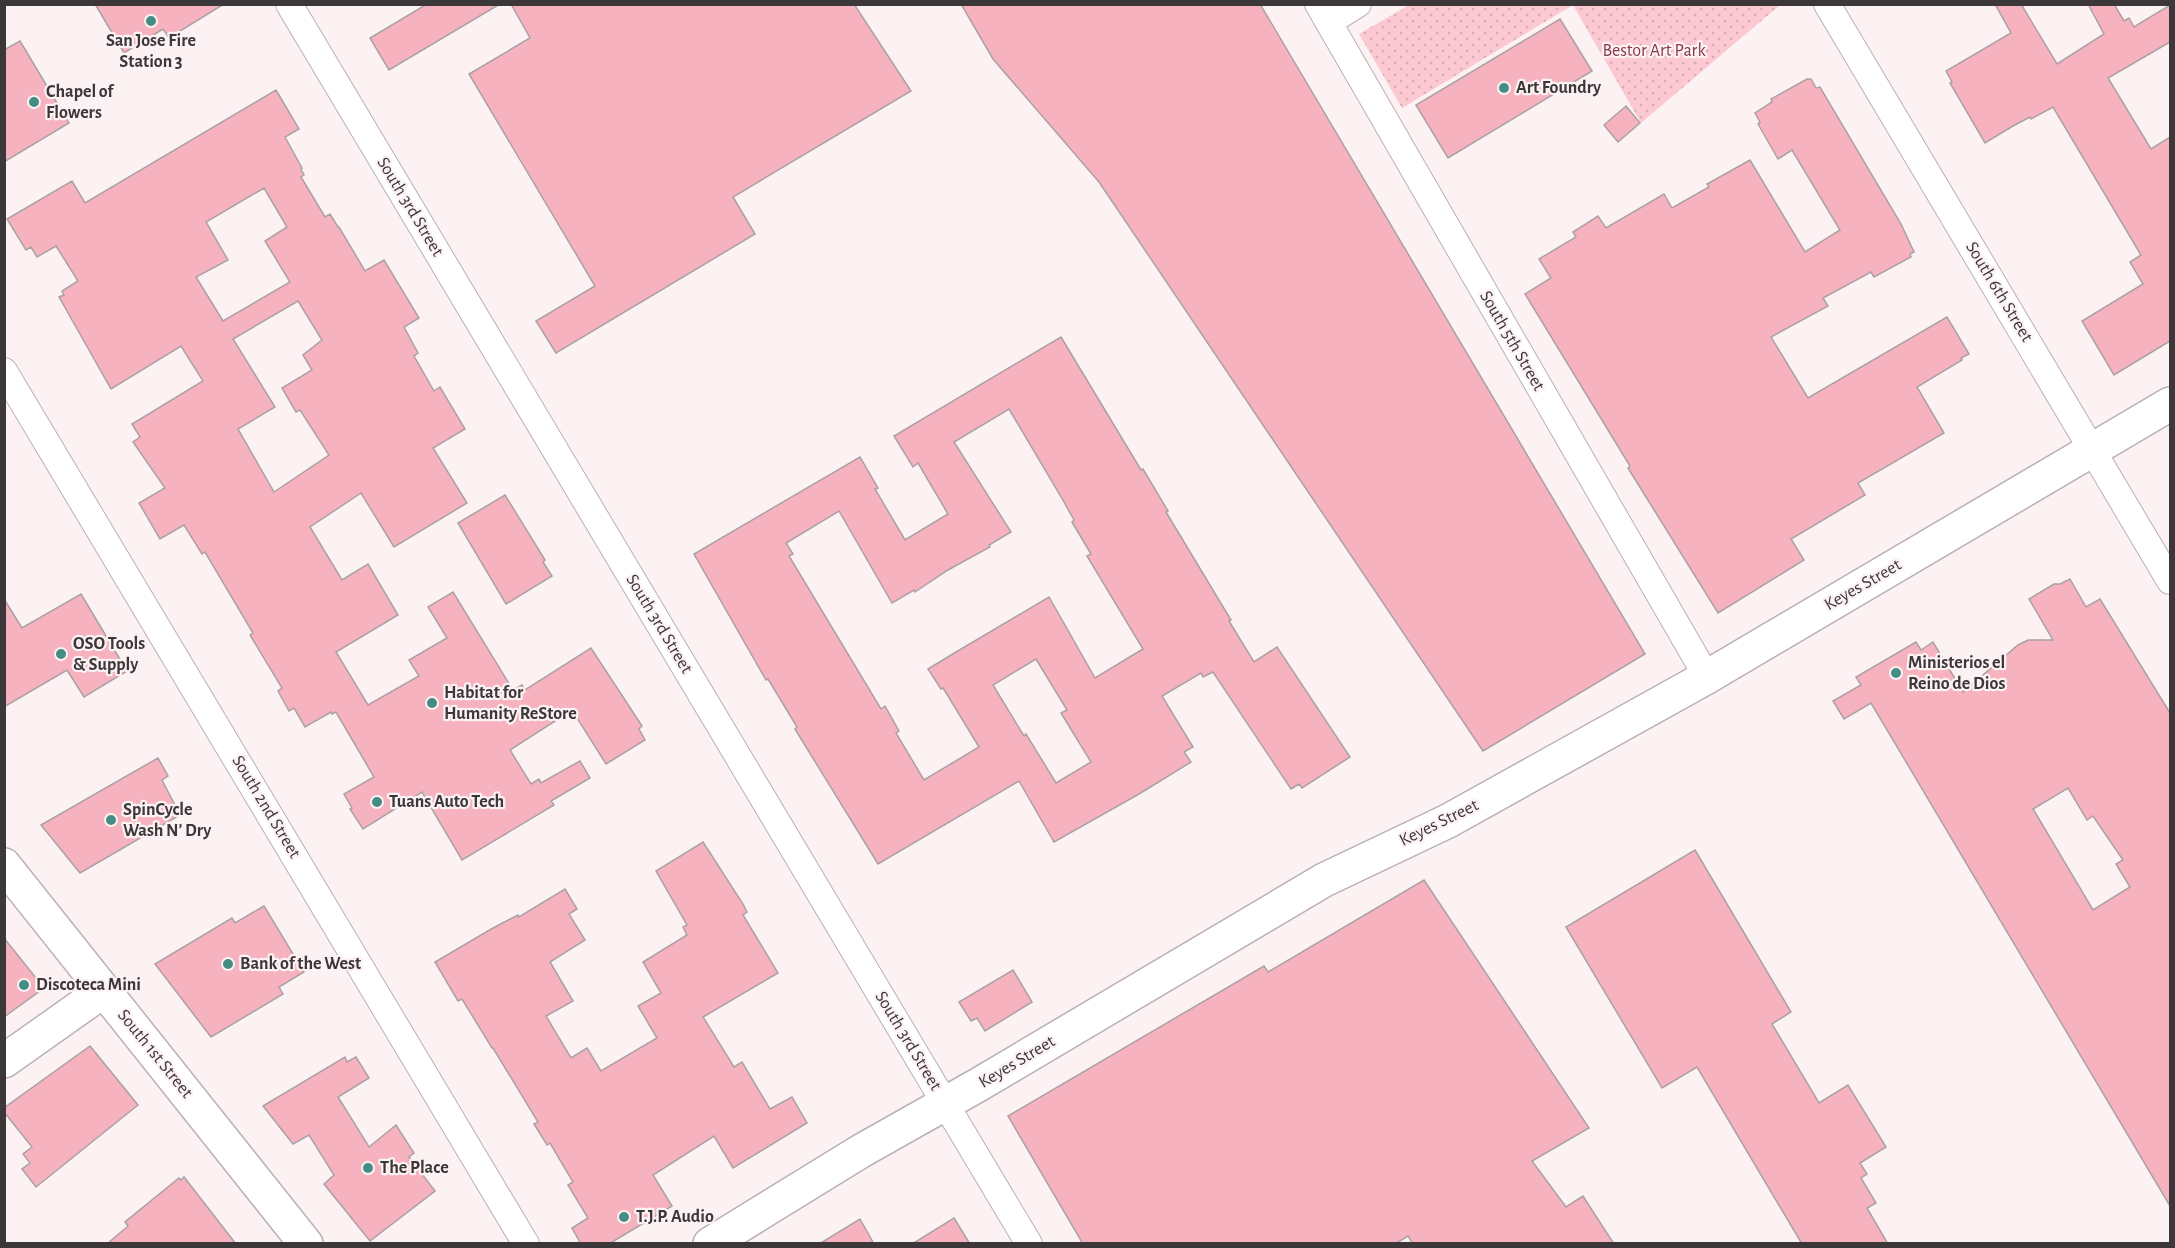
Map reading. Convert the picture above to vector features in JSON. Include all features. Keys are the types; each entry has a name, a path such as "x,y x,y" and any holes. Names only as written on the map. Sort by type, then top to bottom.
{"main road":[{"name":"Keyes Street","path":"710,1244 861,1151 946,1104 1324,880 1448,820 1707,677 2094,451 2170,404"},
{"name":"South 1st Street","path":"4,865 306,1244"},
{"path":"4,1061 103,991"}],"street":[{"name":"South 3rd Street","path":"290,4 1029,1244"},
{"path":"1323,13 1358,4"},
{"name":"South 6th Street","path":"1827,4 2170,581"},
{"name":"South 5th Street","path":"1323,13 1707,677"},
{"name":"South 2nd Street","path":"4,370 526,1244"}],"green space":[{"name":"Bestor Art Park","path":"1409,4 1780,5 1641,123 1573,5 1402,108 1359,34"}],"building":[{"name":"San Jose Fire Station 3","path":"95,4 224,4 169,38 163,29 124,53"},
{"path":"427,4 500,4 389,70 370,38"},
{"path":"511,4 854,4 911,91 733,197 755,234 556,353 536,321 595,286 469,74 530,38"},
{"path":"961,4 1260,4 1645,654 1483,751 1099,182 993,59"},
{"path":"1995,4 2021,4 2057,64 2104,34 2088,4 2114,4 2124,21 2129,18 2134,27 2170,5 2170,42 2108,78 2151,149 2170,137 2170,341 2114,375 2082,321 2143,284 2130,262 2141,255 2053,107 2013,126 1985,143 1950,83 1952,82 1946,71 2011,33"},
{"name":"Art Foundry","path":"1560,19 1592,71 1448,158 1416,105"},
{"name":"Chapel of Flowers","path":"20,41 69,123 4,162 4,50"},
{"path":"1811,79 1816,88 1820,87 1901,224 1914,252 1910,254 1911,257 1874,277 1871,272 1823,298 1828,306 1771,337 1808,398 1947,317 1969,354 1917,387 1944,433 1858,483 1865,495 1791,539 1804,560 1718,613 1628,468 1630,466 1525,294 1551,278 1539,259 1576,237 1573,232 1598,216 1606,228 1664,194 1672,208 1709,187 1707,184 1750,160 1805,252 1840,230 1792,150 1778,159 1758,124 1760,122 1755,113 1772,102 1771,99"},
{"path":"276,90 299,129 285,137 302,168 304,175 301,177 325,217 330,214 339,227 365,271 384,260 419,318 404,327 418,353 414,356 434,391 440,387 465,429 433,448 467,503 394,547 361,493 310,527 342,580 368,564 398,615 336,652 368,705 419,676 409,660 447,638 428,607 453,592 513,690 522,685 525,690 591,648 642,726 639,729 645,740 606,764 572,710 510,750 531,784 539,779 541,783 580,761 590,778 551,801 554,805 462,860 422,792 363,829 350,809 352,808 344,794 374,777 336,712 332,714 331,712 305,727 294,708 289,711 278,691 282,688 250,635 253,633 205,552 202,554 184,525 160,539 139,503 165,488 133,442 140,437 132,424 203,381 181,346 111,389 59,297 64,295 62,291 78,281 56,246 37,257 31,247 26,250 7,219 72,181 85,203","holes":["264,188 287,227 265,241 290,282 223,321 196,277 228,260 206,222","298,301 322,340 303,355 312,370 282,388 296,412 300,410 329,455 274,492 238,429 275,407 233,339"]},
{"path":"1626,106 1640,123 1618,142 1604,125"},
{"path":"1061,337 1168,511 1166,512 1254,662 1277,647 1350,757 1302,788 1299,784 1291,789 1213,672 1203,677 1201,673 1162,696 1193,747 1184,752 1191,762 1139,794 1054,842 1019,781 878,864 795,729 797,727 768,679 766,680 694,554 860,457 878,488 875,489 905,540 948,514 918,463 913,467 894,436","holes":["1009,409 1074,520 1072,522 1091,554 1087,556 1143,649 1095,678 1049,597 951,655 928,669 941,689 943,688 979,747 924,780 896,733 899,731 885,706 881,709 789,556 793,554 786,543 839,511 892,603 914,590 915,592 948,570 990,547 989,545 1011,532 954,442","1036,659 1067,710 1061,713 1091,762 1056,783 993,685"]},
{"path":"505,495 545,560 543,562 552,576 506,604 458,523"},
{"path":"2070,579 2086,607 2100,599 2170,713 2170,1206 1871,703 1844,719 1833,701 1861,685 1856,677 1916,642 1921,650 1933,642 1963,692 2018,645 2028,640 2053,640 2029,599 2054,584","holes":["2068,788 2087,820 2093,816 2123,860 2116,864 2130,887 2093,910 2033,809"]},
{"name":"OSO Tools & Supply","path":"81,594 127,671 84,697 67,670 4,707 4,599 22,628"},
{"name":"SpinCycle Wash N’ Dry","path":"158,758 168,776 162,780 180,815 80,873 41,825"},
{"path":"703,842 743,904 747,912 743,915 778,973 703,1017 734,1067 742,1062 770,1109 792,1097 807,1123 733,1168 714,1136 653,1175 672,1206 609,1244 581,1244 572,1228 588,1218 568,1185 573,1182 550,1143 547,1145 534,1124 538,1122 493,1048 462,999 458,1001 435,962 493,928 518,915 519,917 565,889 577,909 569,914 585,940 550,962 573,1001 546,1016 571,1058 587,1048 601,1071 657,1038 638,1006 661,993 643,962 687,935 683,927 687,925 656,871"},
{"path":"1695,850 1791,1012 1772,1024 1819,1103 1848,1085 1886,1147 1860,1163 1867,1174 1861,1178 1876,1203 1867,1208 1888,1244 1802,1244 1697,1067 1662,1088 1566,927"},
{"path":"1424,880 1589,1128 1532,1161 1566,1207 1583,1196 1614,1244 1413,1244 1408,1236 1395,1244 1083,1244 1008,1116 1264,966 1268,972"},
{"name":"Bank of the West","path":"264,906 304,972 279,987 283,994 211,1037 155,964 232,918 235,923"},
{"path":"4,938 44,988 4,1017"},
{"path":"1013,970 1032,1002 985,1031 977,1018 971,1021 959,1002"},
{"path":"90,1046 138,1105 36,1187 22,1169 30,1163 23,1154 32,1147 4,1112 4,1108"},
{"path":"345,1057 347,1062 356,1057 369,1078 338,1097 369,1147 396,1125 414,1153 409,1157 435,1191 370,1241 324,1184 334,1175 309,1135 293,1144 263,1106"},
{"path":"184,1177 236,1244 107,1244 128,1226 125,1222 179,1178 181,1180"},
{"path":"954,1218 970,1244 912,1244"},
{"path":"860,1219 874,1244 819,1244"}],"place":[{"name":"San Jose Fire Station 3","path":"151,21"},
{"name":"Art Foundry","path":"1504,88"},
{"name":"Chapel of Flowers","path":"34,102"},
{"name":"OSO Tools & Supply","path":"61,654"},
{"name":"Ministerios el Reino de Dios","path":"1896,673"},
{"name":"Habitat for Humanity ReStore","path":"432,703"},
{"name":"Tuans Auto Tech","path":"377,802"},
{"name":"SpinCycle Wash N’ Dry","path":"111,820"},
{"name":"Bank of the West","path":"228,964"},
{"name":"Discoteca Mini","path":"24,985"},
{"name":"The Place","path":"368,1168"},
{"name":"T.J.P. Audio","path":"624,1217"}]}
